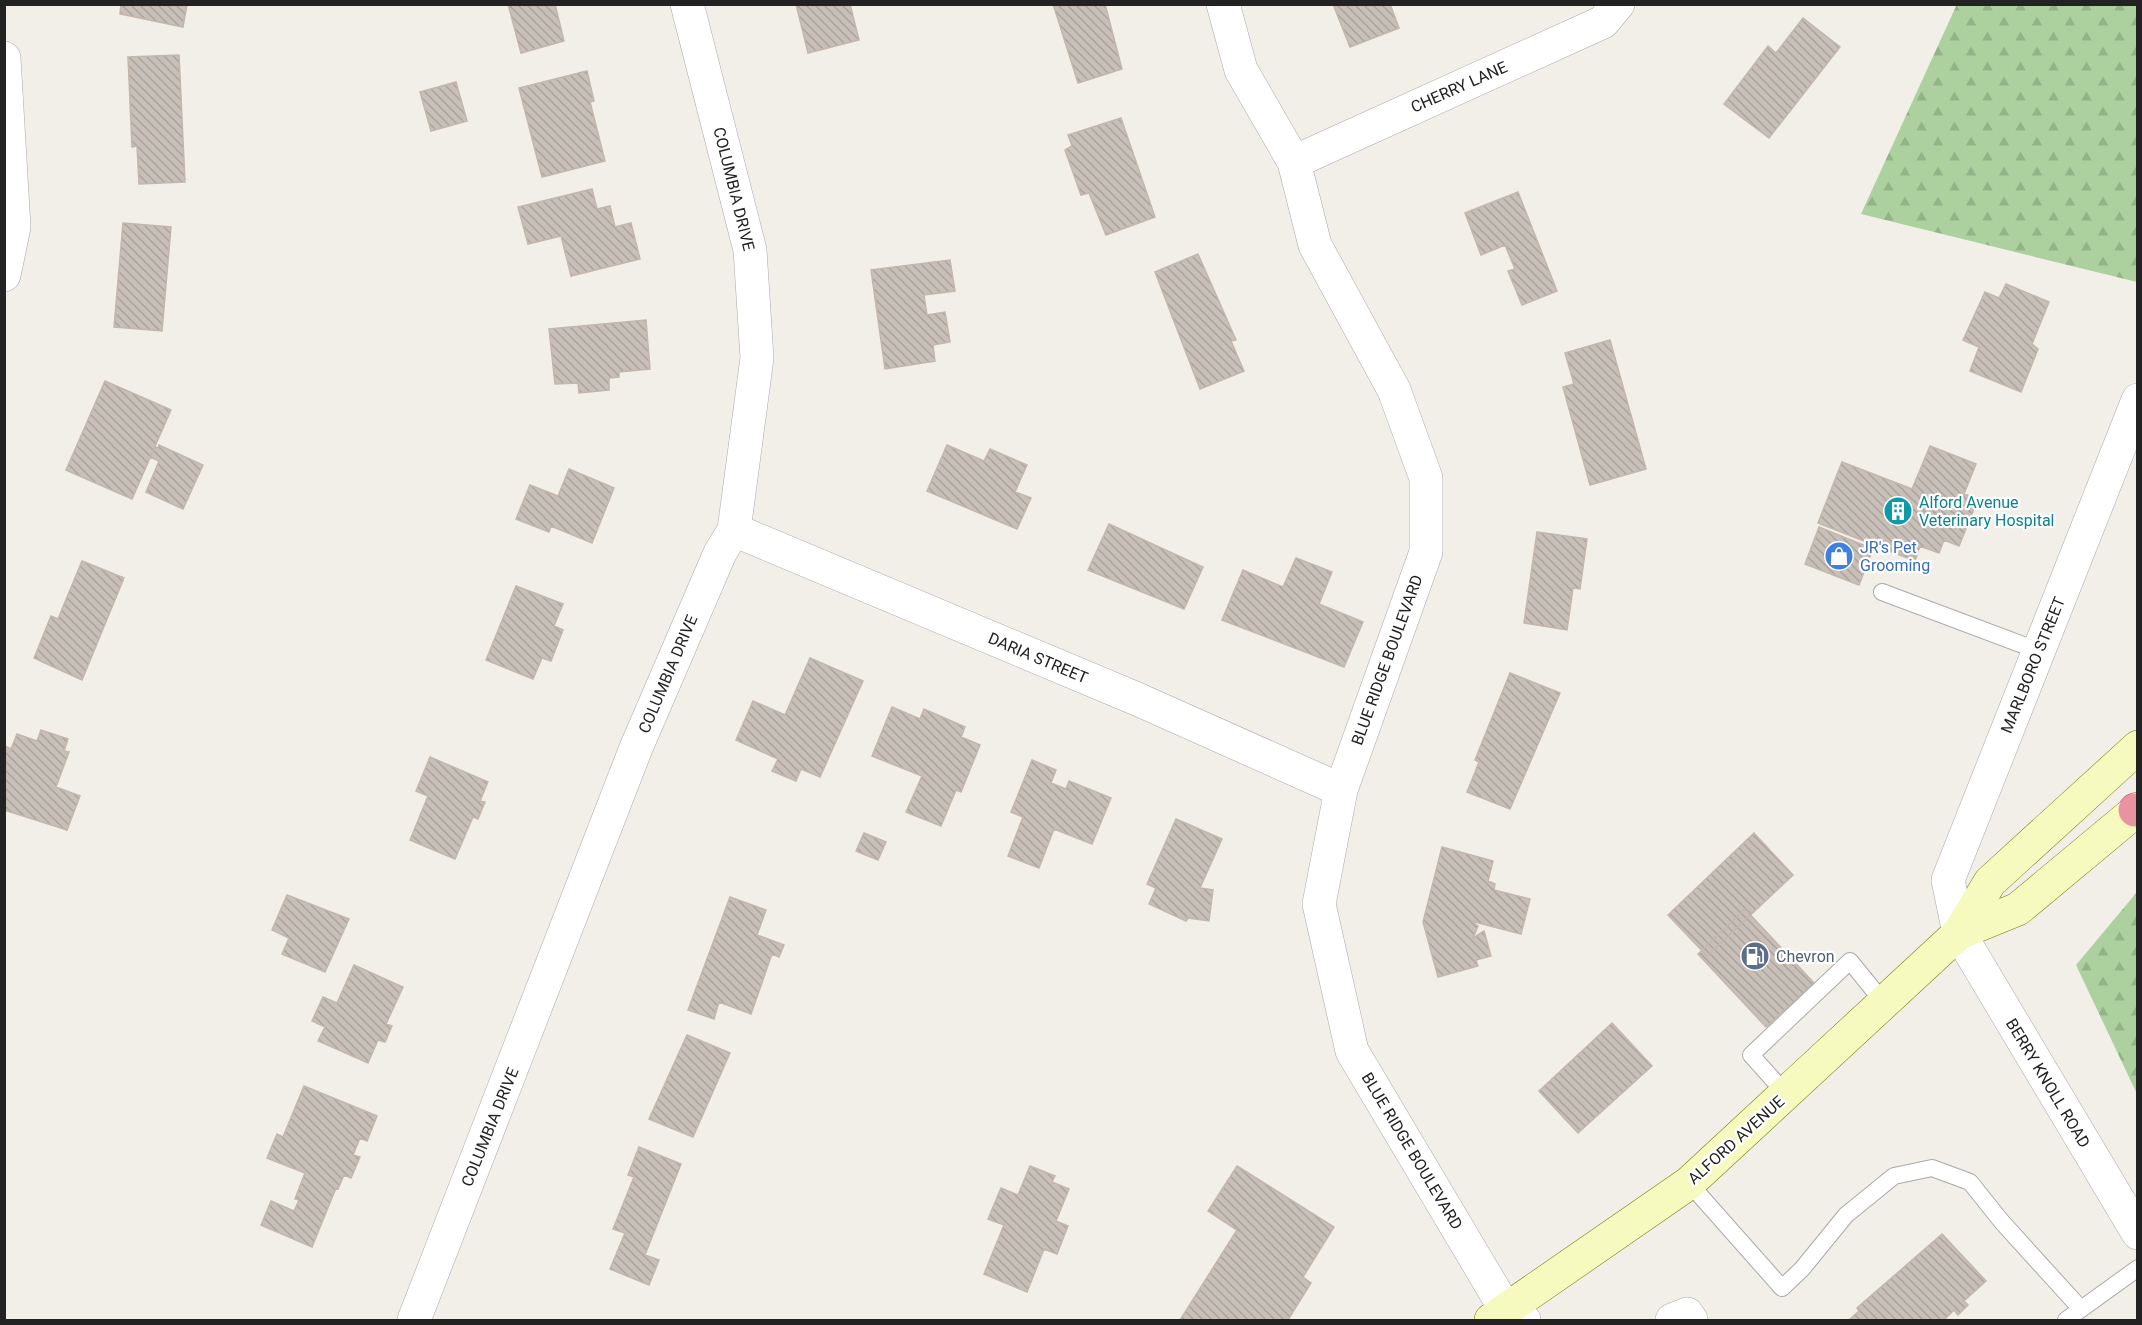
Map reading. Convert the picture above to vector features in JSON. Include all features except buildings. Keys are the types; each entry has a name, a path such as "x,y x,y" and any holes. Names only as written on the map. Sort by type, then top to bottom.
{"street":[{"name":"COLUMBIA DRIVE","path":"414,1320 636,748 720,553 734,530 756,358 750,250 687,4"},
{"name":"BLUE RIDGE BOULEVARD","path":"1223,4 1241,70 1294,162 1315,245 1394,390 1426,478 1426,552 1341,790 1319,904 1352,1051 1507,1317"},
{"name":"CHERRY LANE","path":"1294,162 1603,22 1618,4"},
{"path":"4,58 14,227 4,275"},
{"name":"MARLBORO STREET","path":"1959,933 1948,880 2138,400"},
{"name":"DARIA STREET","path":"734,530 1148,704 1341,790"},
{"name":"ALFORD AVENUE","path":"1507,1317 1689,1183 1787,1095 1959,933 1990,882 2138,747"},
{"name":"ALFORD AVENUE","path":"1959,933 2018,909 2137,810"},
{"name":"BERRY KNOLL ROAD","path":"1959,933 2138,1233"},
{"path":"1672,1320 1687,1314 1690,1320"}],"lane":[{"path":"1882,592 2039,651"},
{"path":"1787,1095 1751,1055 1850,961 1884,1003"},
{"path":"1689,1183 1782,1288 1802,1269 1846,1215 1894,1176 1932,1168 1970,1182 2001,1222 2081,1309"},
{"path":"2066,1320 2138,1268"}],"green space":[{"path":"1957,4 2137,5 2137,282 1861,214"},
{"path":"2137,892 2137,1094 2076,965"}],"place":[{"name":"Alford Avenue Veterinary Hospital","path":"1898,511"},
{"name":"JR's Pet Grooming","path":"1839,556"},
{"name":"Chevron","path":"1755,956"}]}
